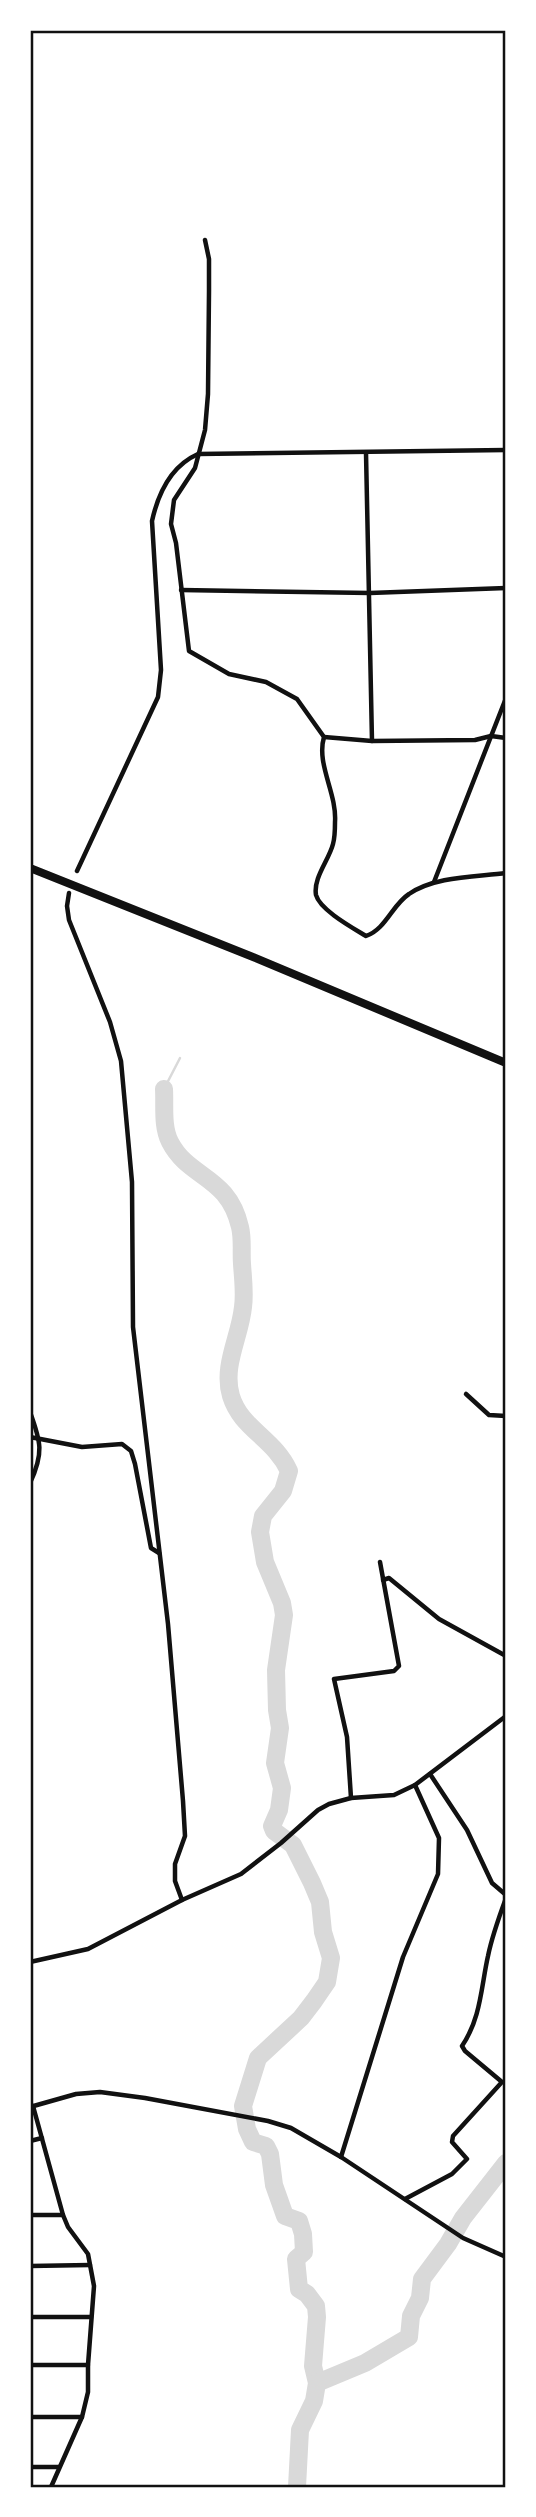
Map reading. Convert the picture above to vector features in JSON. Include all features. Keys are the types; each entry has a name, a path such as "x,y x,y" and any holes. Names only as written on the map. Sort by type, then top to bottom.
{"highway":[{"path":"30,868 253,957 506,1063"}],"street":[{"path":"205,240 209,259 208,394 205,430 195,468 174,499 171,524 176,543 189,650 229,674 240,674 266,682 297,699 324,737 372,741 475,740 491,736 506,738"},
{"path":"77,871 158,697 161,670 152,521 157,498 173,473 190,457 198,454 506,450"},
{"path":"366,453 372,741"},
{"path":"181,590 370,593 506,588"},
{"path":"434,883 506,698"},
{"path":"324,737 321,748 336,818 333,845 316,884 317,896 322,905 349,926 366,936 375,933 407,894 434,883 506,873"},
{"path":"69,893 69,920 110,1023 121,1061 132,1182 133,1326 160,1553 186,1836 175,1864 175,1881 182,1900"},
{"path":"466,1394 489,1415 506,1416"},
{"path":"30,1412 41,1452 30,1483"},
{"path":"30,1437 82,1447 122,1444 131,1451 151,1548 160,1553"},
{"path":"351,1798 347,1737 334,1679 394,1671 399,1666 380,1562"},
{"path":"383,1580 389,1578 439,1619 506,1657"},
{"path":"30,1962 88,1949 182,1900 241,1874 318,1810 351,1798 394,1795 415,1785 506,1716"},
{"path":"405,2199 452,2174 467,2159 452,2142 453,2136 502,2082 462,2046 472,2031 477,2016 488,1955 506,1896 492,1883 467,1830 430,1774"},
{"path":"341,2157 403,1956 438,1874 439,1838 415,1785"},
{"path":"51,2487 82,2417 88,2392 94,2286 88,2254 68,2227 63,2215 32,2107 76,2094 100,2092 280,2124 341,2157 463,2238 506,2257"},
{"path":"30,2141 42,2138"},
{"path":"30,2215 63,2215"},
{"path":"30,2266 90,2265"},
{"path":"30,2317 91,2317"},
{"path":"30,2365 88,2365"},
{"path":"30,2417 82,2417"},
{"path":"30,2467 59,2467"}],"waterway":[{"path":"164,1089 180,1058"},
{"path":"164,1089 165,1123 170,1142 187,1164 227,1197 240,1227 244,1302 230,1363 231,1396 242,1417 275,1450 289,1471 283,1491 263,1516 260,1532 265,1562 282,1603 284,1615 276,1670 280,1728 275,1763 282,1788 279,1810 272,1826 274,1831 293,1845 312,1883 320,1902 323,1932 331,1958 327,1982 314,2001 301,2018 258,2058 243,2106 247,2129 253,2142 266,2146 270,2154 274,2185 285,2216 299,2221 304,2252 296,2259 299,2289 307,2294 316,2306 313,2366 317,2383 314,2401 300,2430 297,2487"},
{"path":"317,2383 365,2363 409,2337 411,2316 420,2298 422,2279 463,2218 506,2163"}]}
